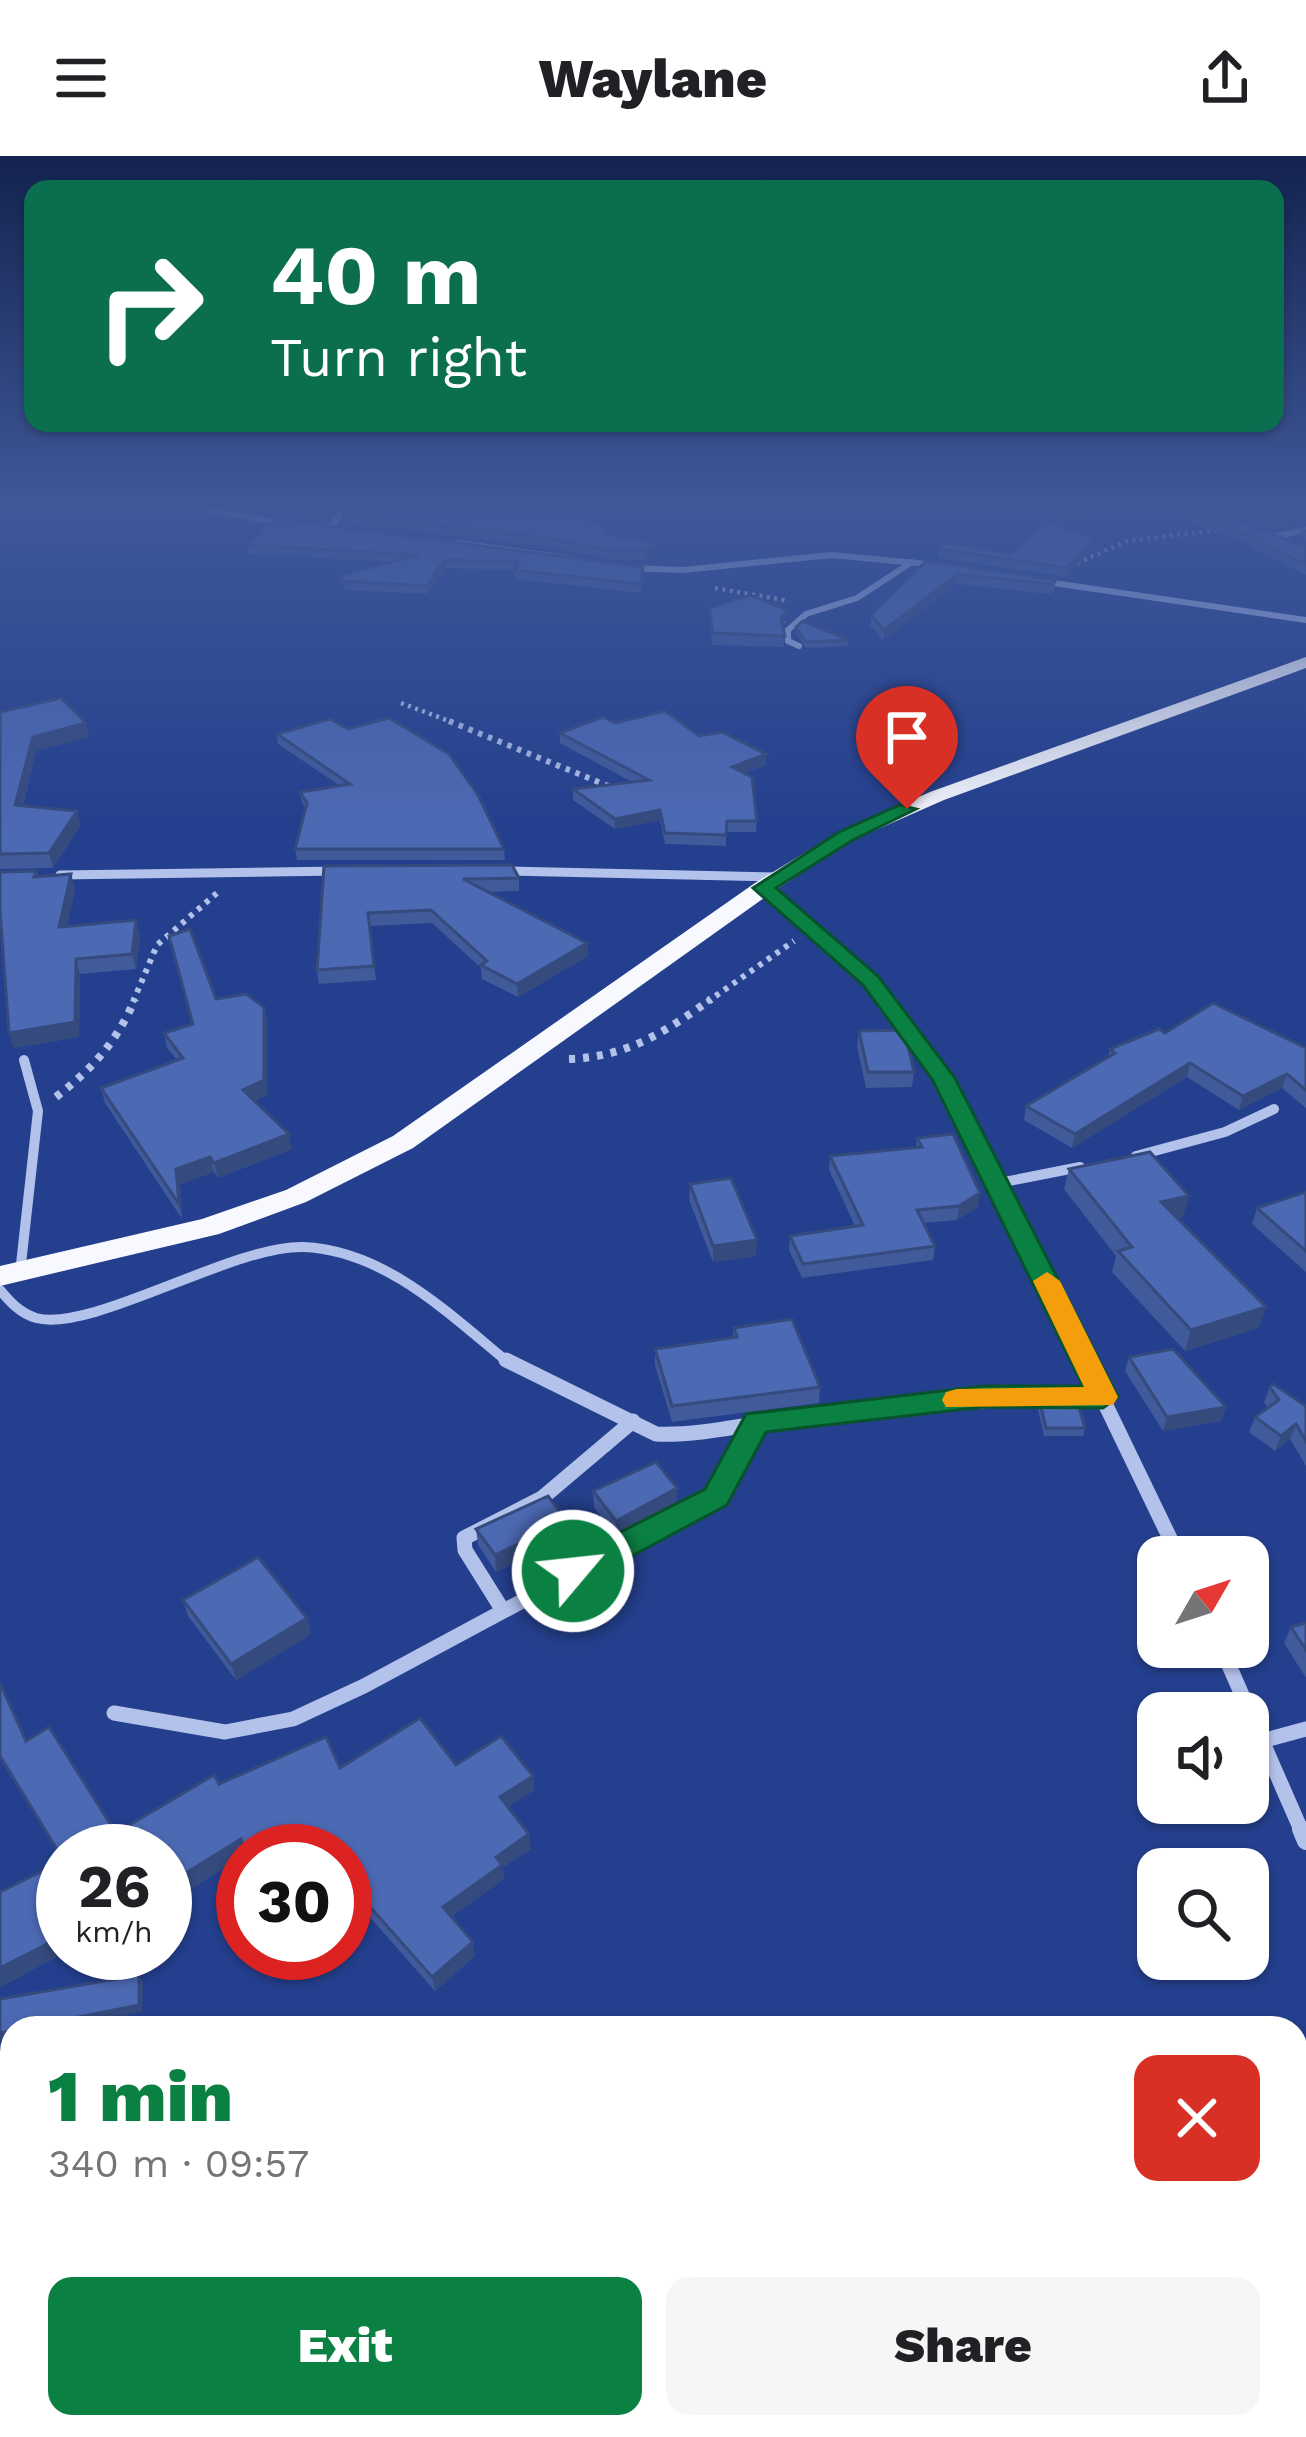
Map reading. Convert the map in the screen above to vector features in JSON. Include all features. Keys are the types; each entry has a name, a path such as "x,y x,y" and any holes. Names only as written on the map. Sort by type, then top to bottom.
{"main road":[{"path":"10,1274 209,1226 296,1196 403,1142 531,1056 771,882 846,836 937,796 1306,662"}],"street":[{"path":"799,646 788,640 788,630 813,613"},
{"path":"1261,613 1306,620"},
{"path":"56,876 355,870"},
{"path":"488,871 771,882 871,980 944,1078 1169,1536"},
{"path":"10,1274 38,1111 24,1060"},
{"path":"1116,1160 1191,1143 1274,1109"},
{"path":"999,1183 1093,1165"},
{"path":"0,1290 15,1308 39,1318 75,1316 254,1256 301,1247 349,1255 416,1288 515,1368 656,1434 682,1435 984,1396 1103,1397"},
{"path":"502,1609 465,1550 464,1538 542,1498 633,1421"},
{"path":"114,1713 225,1732 293,1719 364,1687 716,1497 756,1422"},
{"path":"1269,1740 1306,1729"},
{"path":"1269,1758 1306,1841"}],"path":[{"path":"401,703 620,790"},
{"path":"38,1111 96,1066 121,1032 157,945 210,902 233,873"},
{"path":"531,1056 588,1061 636,1049 760,959 816,929"}],"building":[{"path":"710,613 785,613 781,619 785,636 713,633"},
{"path":"873,613 906,613 884,630"},
{"path":"803,621 849,640 806,642 796,627"},
{"path":"61,698 86,723 33,737 15,805 77,811 49,853 0,854 0,712"},
{"path":"665,711 699,736 722,732 766,754 732,767 752,777 757,821 727,821 726,835 665,833 660,810 615,819 573,789 649,780 560,733 603,717 615,723"},
{"path":"389,718 449,754 478,795 504,849 295,849 307,803 300,792 350,784 277,734 330,719 348,729"},
{"path":"512,865 519,878 463,879 587,943 517,984 481,965 487,961 431,910 368,913 374,966 317,970 324,866"},
{"path":"37,871 34,877 71,874 59,927 136,920 132,954 76,959 75,1022 9,1033 0,872"},
{"path":"190,929 216,999 246,994 264,1007 264,1080 243,1090 289,1134 214,1163 210,1157 176,1169 179,1204 101,1088 183,1058 164,1033 193,1024 169,936"},
{"path":"1213,1003 1306,1048 1306,1090 1287,1074 1243,1096 1190,1063 1075,1134 1026,1106 1115,1053 1110,1049 1159,1029 1165,1033"},
{"path":"904,1030 914,1072 868,1072 859,1031"},
{"path":"953,1134 980,1193 959,1206 917,1210 935,1246 803,1264 790,1236 863,1225 830,1156 922,1147 917,1138"},
{"path":"1150,1152 1189,1196 1161,1202 1266,1307 1191,1330 1118,1251 1132,1247 1069,1169"},
{"path":"731,1178 757,1240 713,1246 690,1184"},
{"path":"1306,1192 1306,1251 1257,1208"},
{"path":"792,1319 820,1387 672,1406 655,1349 737,1337 734,1328"},
{"path":"1173,1349 1226,1407 1167,1417 1129,1357"},
{"path":"1273,1384 1306,1406 1306,1441 1296,1424 1281,1436 1255,1417 1279,1400 1270,1387"},
{"path":"1077,1401 1085,1428 1046,1428 1040,1402"},
{"path":"656,1462 677,1488 616,1521 593,1491"},
{"path":"548,1496 567,1521 495,1555 476,1529"},
{"path":"258,1557 307,1618 231,1664 183,1600"},
{"path":"1306,1623 1306,1650 1291,1627"},
{"path":"0,1683 26,1741 49,1727 110,1824 42,1824 0,1756"},
{"path":"420,1718 456,1765 501,1736 533,1776 500,1797 529,1834 496,1857 502,1865 443,1907 473,1942 432,1977 372,1909 372,1824 216,1824 216,1854 192,1869 192,1824 131,1824 214,1775 219,1784 326,1737 340,1768"},
{"path":"36,1874 36,1950 0,1968 0,1892"},
{"path":"110,1980 139,1980 139,2005 84,2016 0,2016 0,1999"}],"slow traffic":[{"path":"957,1400 1103,1397 1047,1281"}],"route":[{"path":"573,1571 716,1497 756,1422 984,1396 1103,1397 944,1078 871,980 763,888 846,836 907,809"}]}
